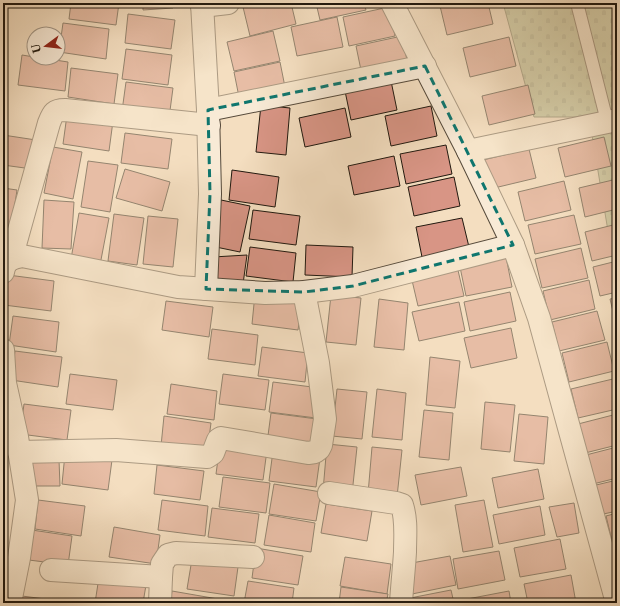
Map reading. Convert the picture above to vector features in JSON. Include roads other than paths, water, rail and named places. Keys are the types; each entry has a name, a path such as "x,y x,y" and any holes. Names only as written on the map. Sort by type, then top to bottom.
{"street":[{"path":"206,289 210,194 208,117 202,5 228,3"},
{"path":"393,3 468,151 513,245 539,318 617,603"},
{"path":"7,265 48,123 57,110 208,117 425,66"},
{"path":"468,151 612,121"},
{"path":"7,265 22,256 178,287 265,293 304,292 353,286 513,245"},
{"path":"19,452 116,450 207,457 213,453 218,440 221,438 308,453 315,452 321,445 325,420 318,363 304,292"},
{"path":"3,357 5,383 17,437 27,500 20,551 10,603"},
{"path":"329,493 402,505 406,524 401,603"},
{"path":"160,603 162,564 168,555 176,553 253,557"},
{"path":"51,570 161,577"}],"lane":[{"path":"577,3 612,121"}]}
